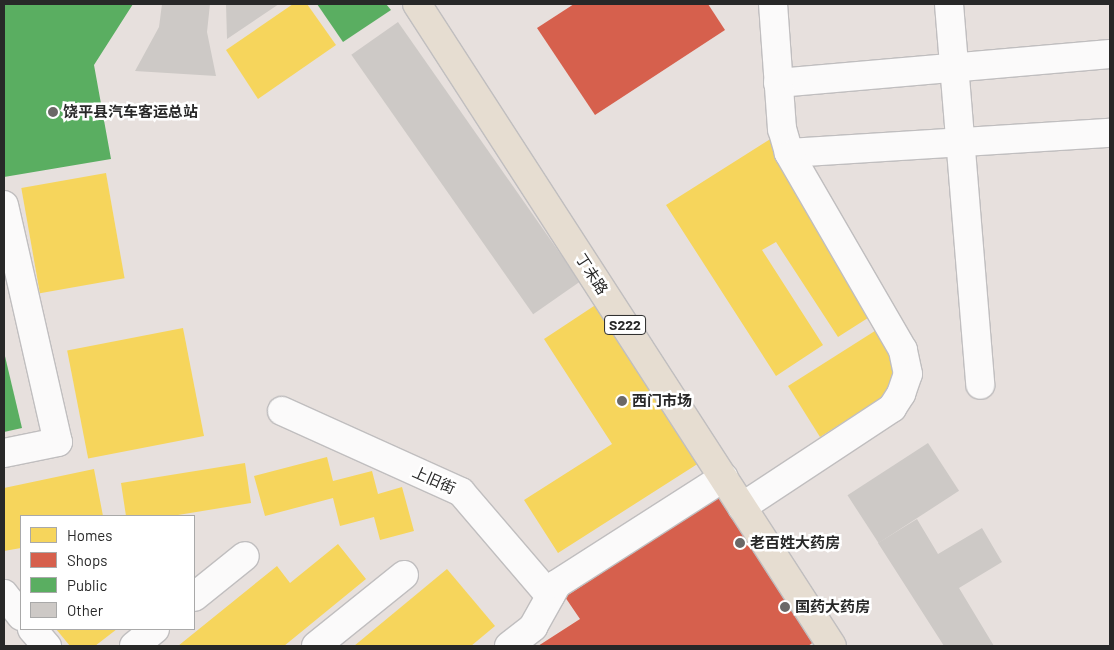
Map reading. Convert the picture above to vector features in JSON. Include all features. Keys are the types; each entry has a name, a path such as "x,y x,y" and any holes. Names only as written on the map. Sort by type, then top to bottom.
{"main road":[{"name":"丁未路","path":"417,4 832,646"}],"street":[{"path":"742,507 892,408 901,394 908,374 903,350 789,154 782,129 772,4"},
{"path":"950,4 980,386"},
{"path":"778,83 1110,54"},
{"path":"789,154 1110,133"},
{"path":"4,205 58,442 4,453"},
{"name":"上旧街","path":"282,411 461,492 554,590"},
{"path":"509,646 533,627 554,590 724,477"},
{"path":"195,596 245,556"},
{"path":"316,646 404,575"},
{"path":"4,594 20,615"},
{"path":"33,630 46,646"},
{"path":"134,646 154,630"}],"building: Homes":[{"path":"293,4 307,4 336,45 258,99 226,50"},
{"path":"772,138 882,309 838,337 776,242 762,250 823,345 776,376 666,205"},
{"path":"106,173 125,278 40,293 21,188"},
{"name":"西门市场","path":"597,304 699,463 558,553 524,500 612,444 544,339"},
{"path":"183,328 204,436 88,458 67,351"},
{"path":"878,329 901,365 899,387 820,437 788,386"},
{"path":"327,457 333,481 372,471 378,494 402,487 414,531 380,540 374,517 340,526 333,498 265,516 254,476"},
{"path":"245,463 251,503 178,515 126,515 121,483"},
{"path":"94,469 103,515 20,515 20,548 4,551 4,488"},
{"path":"721,498 806,628 779,646 755,646 677,527"},
{"path":"673,531 706,580 609,645 576,596"},
{"path":"338,544 366,579 284,646 178,646 277,566 290,583"},
{"path":"447,569 495,626 471,646 354,646"},
{"path":"57,630 116,630 95,646 70,646"}],"building: Shops":[{"path":"574,4 708,4 725,30 595,115 537,28"},
{"path":"722,494 818,639 808,646 538,646 580,619 565,597"}],"building: Public":[{"name":"饶平县汽车客运总站","path":"4,4 133,4 94,65 111,159 4,177"},
{"path":"317,4 386,4 391,10 343,42"},
{"path":"4,352 22,428 4,432"}],"building: Other":[{"path":"162,4 210,4 207,32 216,76 135,71 159,27"},
{"path":"226,4 279,4 227,39"},
{"path":"398,22 580,282 533,314 351,55"},
{"path":"928,443 959,491 879,543 847,495"},
{"path":"917,519 938,554 982,528 1002,562 959,588 994,646 944,646 878,543"}],"place":[{"name":"饶平县汽车客运总站","path":"53,112"},
{"name":"西门市场","path":"622,401"},
{"name":"老百姓大药房","path":"740,543"},
{"name":"国药大药房","path":"785,607"}]}
